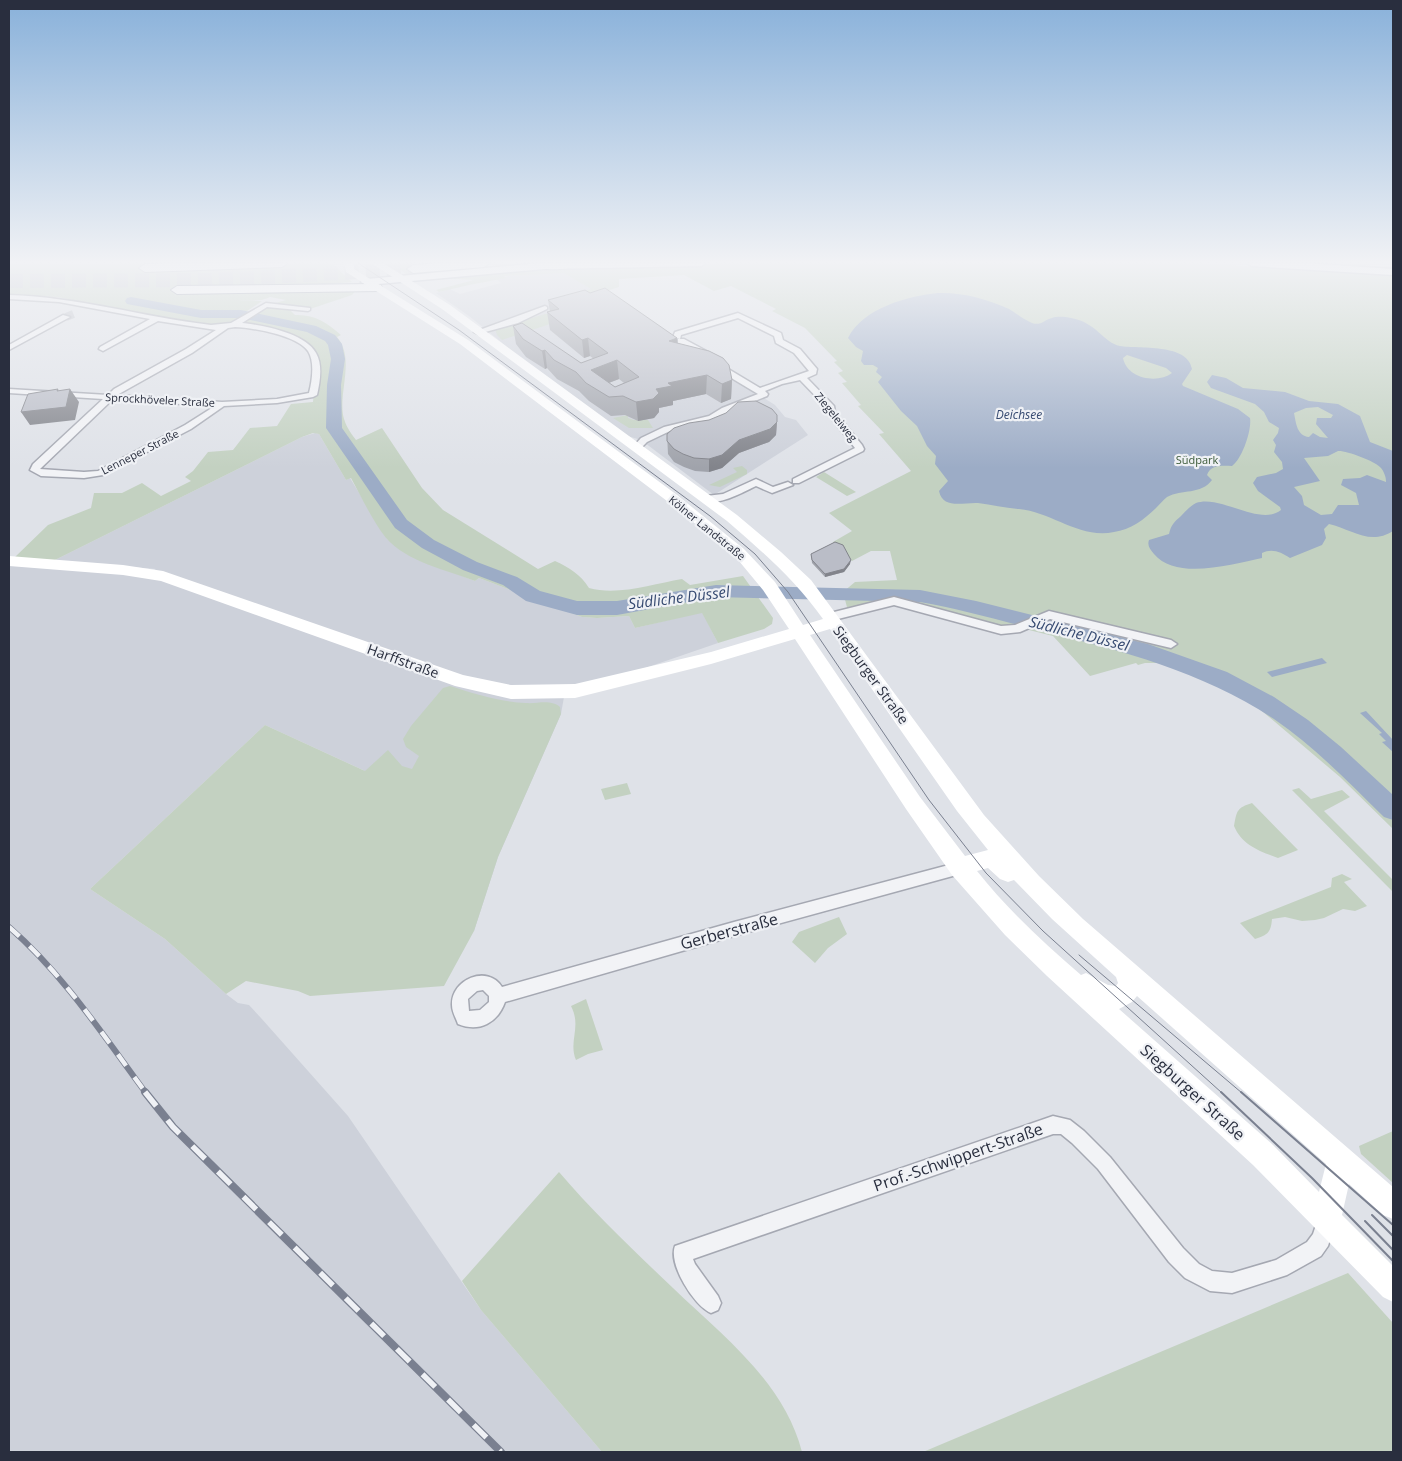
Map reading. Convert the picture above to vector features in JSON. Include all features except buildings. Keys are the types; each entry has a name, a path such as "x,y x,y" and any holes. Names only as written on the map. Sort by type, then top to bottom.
{"main road":[{"name":"Kölner Landstraße","path":"449,331 672,498 739,552 769,586 800,631"},
{"name":"Kölner Landstraße","path":"452,333 470,337 478,335 478,332 588,413 624,438 640,444 715,500 763,542 805,584 828,614"},
{"name":"Kölner Landstraße","path":"550,408 556,402 564,402 581,412 588,413"},
{"name":"Kölner Landstraße","path":"596,442 602,442 621,452 632,451 640,444"},
{"path":"672,498 678,498 696,509 711,510 715,500"},
{"name":"Harffstraße","path":"9,561 123,570 163,576 188,583 454,679 511,692 559,692 588,689 711,658 800,631"},
{"name":"Siegburger Straße","path":"1393,1205 1058,912 1033,886 985,832 964,805 828,614 800,631 912,803 960,868 1013,928 1263,1155 1393,1287"},
{"name":"Siegburger Straße","path":"960,868 983,858 990,858 999,863 1016,880 1033,886"},
{"name":"Siegburger Straße","path":"1055,968 1069,971 1098,993 1117,998 1124,994 1130,986 1127,972"},
{"path":"1327,1220 1341,1158"}],"street":[{"path":"9,348 41,331"},
{"path":"103,349 135,331"},
{"path":"109,398 116,391 189,351 220,331"},
{"name":"Sprockhöveler Straße","path":"11,393 222,404 268,402 310,396 314,393 315,364 313,354 308,347 283,334 264,331"},
{"path":"686,331 678,334 674,340 720,362 721,368 762,392"},
{"name":"Ziegeleiweg","path":"715,500 756,482 774,490 860,449 831,412 831,408 802,377 814,370 799,352 779,341 778,335 770,331"},
{"path":"640,444 667,429 712,418 781,382 793,377 802,377"},
{"name":"Lenneper Straße","path":"109,398 36,466 36,472 84,475 100,473 188,427 222,404"},
{"name":"Siegburger Straße","path":"828,614 894,601 1000,630 1012,630 1040,618 1053,616 1171,644"},
{"name":"Gerberstraße","path":"498,996 734,929 960,868"},
{"name":"Prof.-Schwippert-Straße","path":"711,1303 686,1269 682,1253 1053,1125 1064,1126 1078,1136 1104,1163 1176,1255 1192,1271 1210,1281 1232,1283 1280,1268 1314,1249 1321,1239 1327,1220"}],"shaded area":[{"path":"488,331 657,331 775,405 785,417 796,420 808,435 714,495 641,440 624,435"},
{"path":"315,433 319,434 346,480 350,478 387,539 411,556 475,581 479,578 582,617 629,616 635,628 702,612 718,643 619,677 586,686 534,690 443,679 564,697 561,714 498,857 474,931 363,770 265,725 90,889 165,939 226,994 238,1003 249,1005 261,1018 348,1116 481,1310 602,1452 9,1452 9,564 144,575 156,569 53,561 302,437"}],"green space":[{"path":"269,331 336,331 341,335 337,337 342,345 346,364 342,405 343,415 348,428 356,440 382,428 422,488 443,510 538,569 555,561 578,575 589,588 612,591 682,579 690,585 743,576 773,618 772,624 764,629 718,643 702,613 635,628 629,616 582,617 479,578 475,581 428,564 405,553 386,538 351,478 346,480 319,434 313,433 53,561 14,558 48,525 91,508 94,493 122,493 142,483 161,496 191,481 185,477 193,471 208,452 233,450 250,428 277,426 291,404 313,402 316,364 313,350 291,336"},
{"path":"496,331 528,331 502,340"},
{"name":"Südpark","path":"808,331 1393,331 1393,829 1340,777 1243,695 1164,663 1138,665 1136,663 1090,676 1053,636 1025,629 1008,629 903,603 848,611 843,592 855,582 897,580 890,551 871,551 852,561 833,545 833,542 852,531 829,513 911,471 879,434 884,433 858,406 861,405 842,383 847,382 838,373 843,371 834,362 837,361"},
{"path":"628,415 628,418 634,420 648,420 653,428 629,428 613,418"},
{"path":"742,466 747,470 747,474 720,487 709,485 737,472 733,468"},
{"path":"824,472 856,492 847,496 816,477"},
{"path":"450,686 478,695 507,701 552,703 560,707 561,714 498,857 474,931 444,986 310,996 298,991 246,981 226,994 165,939 90,889 265,725 365,771 388,750 402,766 412,769 419,756 406,747 403,739 411,726 443,688"},
{"path":"627,783 631,794 605,800 601,789"},
{"path":"1299,788 1311,799 1342,790 1350,797 1324,811 1393,880 1393,892 1292,790"},
{"path":"1252,803 1298,850 1278,858 1246,843 1237,833 1234,826 1238,810"},
{"path":"1342,874 1352,879 1344,882 1367,906 1355,911 1343,909 1315,920 1302,921 1285,917 1272,919 1268,932 1255,939 1240,923 1331,887 1332,878"},
{"path":"839,917 847,934 828,948 815,963 792,942 799,932"},
{"path":"586,999 603,1050 576,1060 573,1046 575,1021 571,1006"},
{"path":"1393,1131 1393,1183 1361,1154 1359,1146"},
{"path":"559,1172 614,1231 750,1362 781,1404 793,1427 802,1452 602,1452 481,1310 462,1281"},
{"path":"1348,1273 1393,1323 1393,1452 923,1452"}],"water":[{"name":"Deichsee","path":"853,331 1097,331 1109,341 1120,346 1172,351 1182,355 1192,369 1182,384 1183,386 1238,409 1250,418 1246,444 1232,466 1218,466 1209,471 1207,475 1212,480 1208,485 1197,490 1167,497 1142,520 1126,529 1114,532 1101,533 1077,529 1031,511 978,503 949,503 941,497 939,491 948,481 935,464 936,456 927,446 917,426 901,411 878,382 882,377 876,372 878,368 873,365 864,365 861,361 863,351 856,347 848,338","holes":["1127,355 1166,368 1172,373 1159,378 1144,378 1130,371 1123,358"]},
{"path":"1212,375 1226,378 1243,388 1285,392 1309,401 1338,404 1360,416 1370,442 1393,451 1393,531 1385,535 1368,537 1329,524 1324,529 1326,538 1322,545 1290,558 1280,552 1269,551 1262,553 1262,558 1205,568 1190,569 1176,567 1164,562 1154,554 1148,544 1149,540 1169,534 1175,522 1196,503 1206,501 1262,515 1272,514 1281,510 1280,507 1258,491 1253,483 1257,477 1276,473 1283,469 1282,462 1274,452 1276,445 1273,440 1279,428 1269,422 1264,412 1255,404 1211,388 1207,382","holes":["1318,407 1333,415 1331,418 1317,418 1316,424 1328,438 1320,437 1313,433 1309,437 1305,436 1296,425 1294,413 1306,408","1338,451 1353,454 1377,465 1384,472 1386,482 1367,475 1360,478 1343,479 1341,485 1356,493 1359,505 1338,505 1332,514 1321,515 1304,505 1302,496 1294,487 1320,481 1304,458 1328,456"]},
{"path":"1322,658 1327,663 1272,677 1267,672"},
{"path":"1366,711 1393,740 1393,752 1382,742 1386,741 1379,734 1382,733 1360,713"}],"waterway":[{"name":"Südliche Düssel","path":"316,331 330,338 335,344 338,359 334,385 334,428 401,524 428,544 470,566 510,581 533,596 577,608 617,608 716,591 920,596 1072,631 1172,659 1242,689 1283,714 1317,739 1393,810"}],"tram line":[{"path":"461,331 710,516 755,554 788,592 929,800 986,873 1043,931 1222,1093"},
{"path":"1079,955 1242,1093"},
{"path":"1221,1092 1312,1178 1393,1261"},
{"path":"1241,1092 1393,1225"},
{"path":"1372,1215 1393,1236"},
{"path":"1365,1221 1393,1250"}],"railway":[{"path":"9,927 48,965 65,985 146,1093"},
{"path":"145,1092 173,1127 501,1452"}]}
